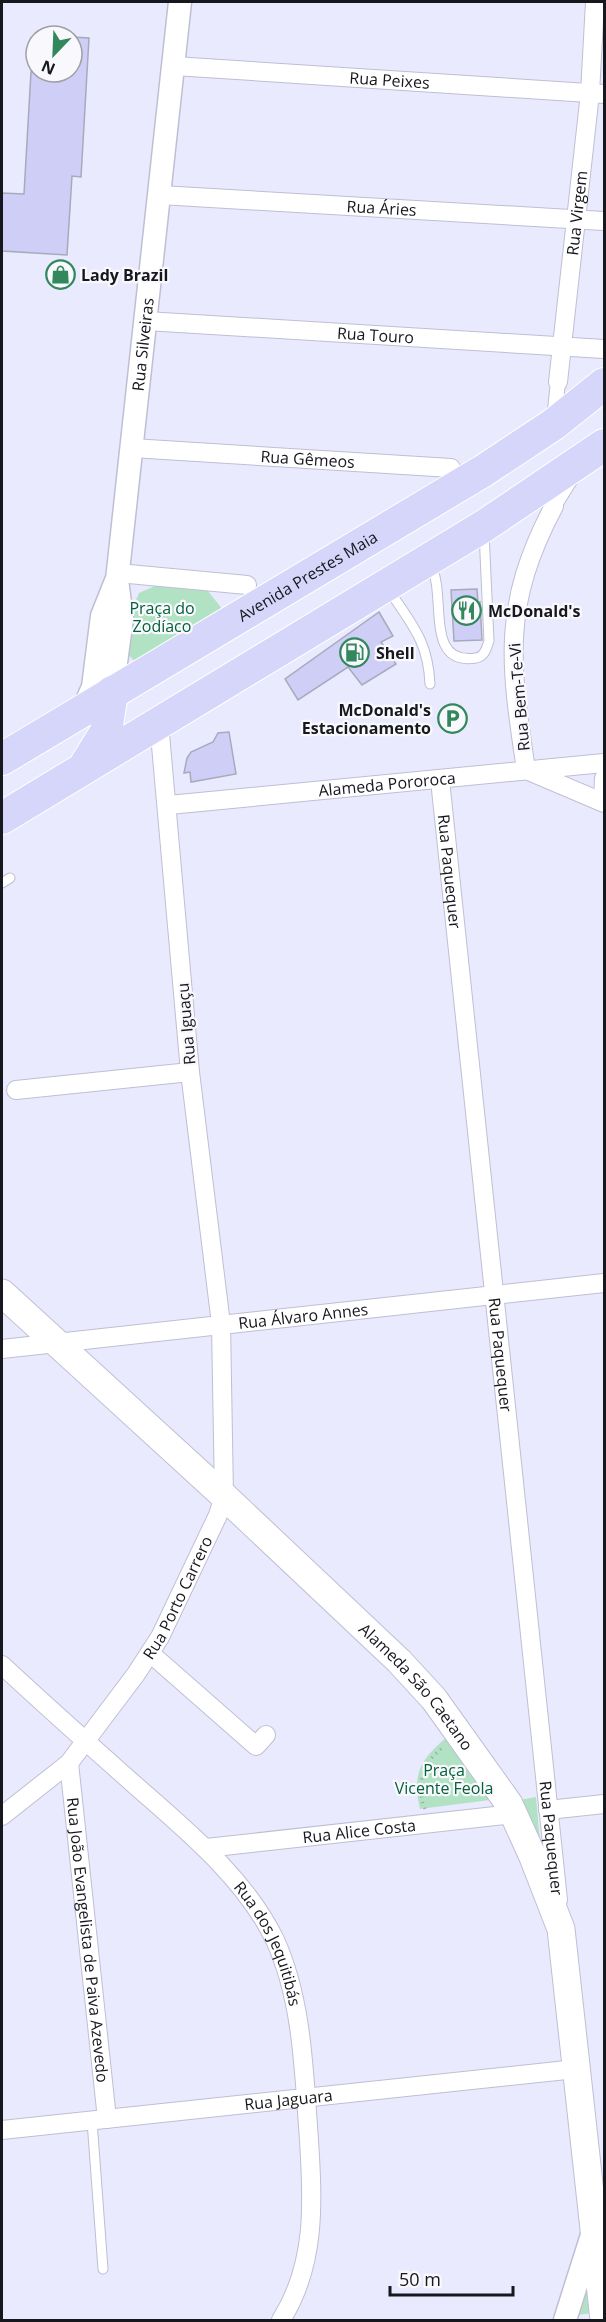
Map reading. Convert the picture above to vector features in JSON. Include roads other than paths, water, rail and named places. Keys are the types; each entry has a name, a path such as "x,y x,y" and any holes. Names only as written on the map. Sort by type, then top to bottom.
{"highway":[{"name":"Avenida Prestes Maia","path":"2,759 112,692 260,591 483,471 554,424 604,384"},
{"path":"2,818 85,765 159,723 484,526 595,453"},
{"path":"85,765 106,732 112,692"}],"main road":[{"name":"Alameda São Caetano","path":"2,1293 224,1496 399,1661 434,1699 513,1814 561,1929 604,2320"}],"street":[{"name":"Rua Silveiras","path":"112,692 122,618 118,576 180,2"},
{"name":"Rua Virgem","path":"554,424 575,219 597,93 595,2"},
{"name":"Rua Peixes","path":"174,66 597,93"},
{"name":"Rua Áries","path":"160,195 604,220"},
{"name":"Rua Touro","path":"146,321 604,349"},
{"name":"Rua Gêmeos","path":"132,448 483,471"},
{"name":"Rua Bem-Te-Vi","path":"526,770 513,668 515,611 529,558 554,506 595,453"},
{"name":"Rua Silveiras","path":"83,710 93,687 102,616 118,576"},
{"path":"118,576 260,591"},
{"name":"Rua Iguaçu","path":"159,723 190,1072 221,1324"},
{"name":"Alameda Pororoca","path":"168,805 604,763"},
{"path":"526,770 604,803 604,778"},
{"name":"Rua Paquequer","path":"440,780 561,1929"},
{"path":"16,1090 190,1072"},
{"name":"Rua Álvaro Annes","path":"2,1348 604,1283"},
{"name":"Rua Porto Carrero","path":"2,1816 69,1763 150,1653 218,1515 224,1496 221,1324"},
{"path":"150,1653 255,1746 266,1735"},
{"name":"Rua dos Jequitibás","path":"2,1665 206,1848 240,1888 275,1940 287,1973 292,1996 306,2098 312,2226 303,2272 296,2293 281,2320"},
{"name":"Rua João Evangelista de Paiva Azevedo","path":"69,1763 99,2120"},
{"path":"548,1810 604,1804"},
{"name":"Rua Alice Costa","path":"206,1848 513,1814"},
{"name":"Rua Jaguara","path":"2,2130 576,2069"},
{"path":"565,2320 593,2231"}],"lane":[{"path":"428,560 439,590 441,641 446,651 464,660 480,657 486,652 489,641 484,526"},
{"path":"386,586 419,636 429,658 430,684"},
{"path":"2,883 10,878"},
{"path":"99,2120 103,2269"}],"place":[{"name":"Lady Brazil","path":"60,275"},
{"name":"McDonald's","path":"467,611"},
{"name":"Shell","path":"355,653"},
{"name":"McDonald's Estacionamento","path":"452,719"}],"park label":[{"name":"Praça do Zodíaco","path":"162,617"},
{"name":"Praça Vicente Feola","path":"444,1779"}]}
